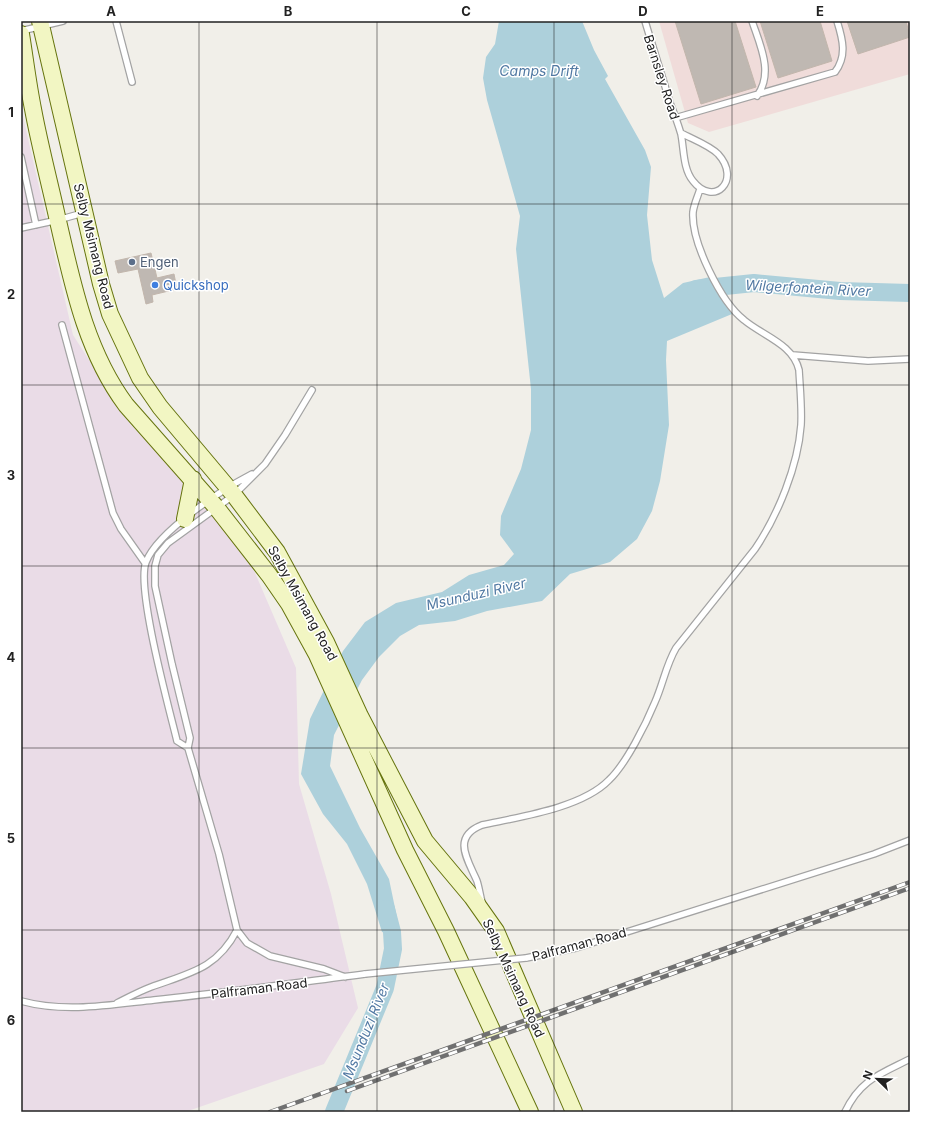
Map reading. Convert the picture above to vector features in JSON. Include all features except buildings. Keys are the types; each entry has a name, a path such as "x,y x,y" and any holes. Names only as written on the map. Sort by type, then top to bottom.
{"main road":[{"name":"Selby Msimang Road","path":"41,24 103,292 110,314 128,355 140,378 222,498 247,546 289,604 354,720 425,841 496,931 574,1112"},
{"name":"Selby Msimang Road","path":"21,34 32,108 68,268 84,323 94,350 126,405 193,479 222,498 276,552 326,642 354,720 405,850 446,931 530,1112"},
{"path":"186,519 193,479"}],"lane":[{"path":"21,31 41,24 63,21"},
{"path":"116,21 132,82"},
{"name":"Barnsley Road","path":"645,21 681,133 688,172 692,181 700,188 710,192 717,192 726,183 728,169 717,153 681,133"},
{"path":"752,21 766,70 762,89 757,96"},
{"path":"675,118 757,96 835,72 843,58 844,47 837,21"},
{"path":"21,157 36,225"},
{"path":"700,188 693,212 694,227 700,250 711,274 733,310 743,320 793,355 861,360 910,359"},
{"path":"21,228 58,220 85,212"},
{"path":"62,325 113,514 121,529 145,563"},
{"path":"484,914 477,882 467,862 464,852 464,842 468,834 473,829 482,825 537,813 577,800 593,793 610,780 619,768 648,716 676,648 764,535 786,490 800,431 799,370 793,355"},
{"path":"312,390 274,452 256,472 168,543 158,556 155,566 155,586 190,738 188,748 219,854 237,930 248,943 270,956 324,969 345,977"},
{"path":"188,748 177,741 164,686 151,626 144,582 145,563 157,544 186,519 222,498 256,472"},
{"name":"Palframan Road","path":"21,1001 56,1008 113,1005 212,995 365,974 526,958 576,948 867,856 910,840"},
{"path":"113,1005 150,987 202,968 222,953 237,930"},
{"path":"845,1112 851,1100 865,1083 874,1076 910,1059"}],"shaded area":[{"path":"659,21 910,21 910,74 709,132 688,123"},
{"path":"21,108 73,335 131,425 240,538 296,668 299,784 331,894 358,1008 324,1064 185,1112 21,1112"}],"water":[{"name":"Camps Drift","path":"499,21 582,21 594,50 608,76 605,79 645,150 651,167 647,215 652,260 664,298 683,283 710,277 732,314 667,341 666,360 669,425 660,481 652,511 637,539 610,562 570,574 542,601 487,611 455,621 419,625 400,636 379,657 362,680 334,735 330,766 360,828 389,879 400,932 382,932 367,884 347,844 323,814 301,774 310,719 343,651 365,622 396,603 442,592 469,575 504,565 514,554 500,535 501,516 521,469 531,430 531,389 516,249 520,216 487,100 483,78 486,57 495,44"}],"waterway":[{"name":"Wilgerfontein River","path":"696,289 754,283 840,291 910,293"},
{"name":"Msunduzi River","path":"334,1112 385,988 393,949 392,932 386,909"}],"railway":[{"path":"270,1112 910,882"},
{"path":"347,1091 910,888"}],"place":[{"name":"Engen","path":"132,262"},
{"name":"Quickshop","path":"155,285"}]}
